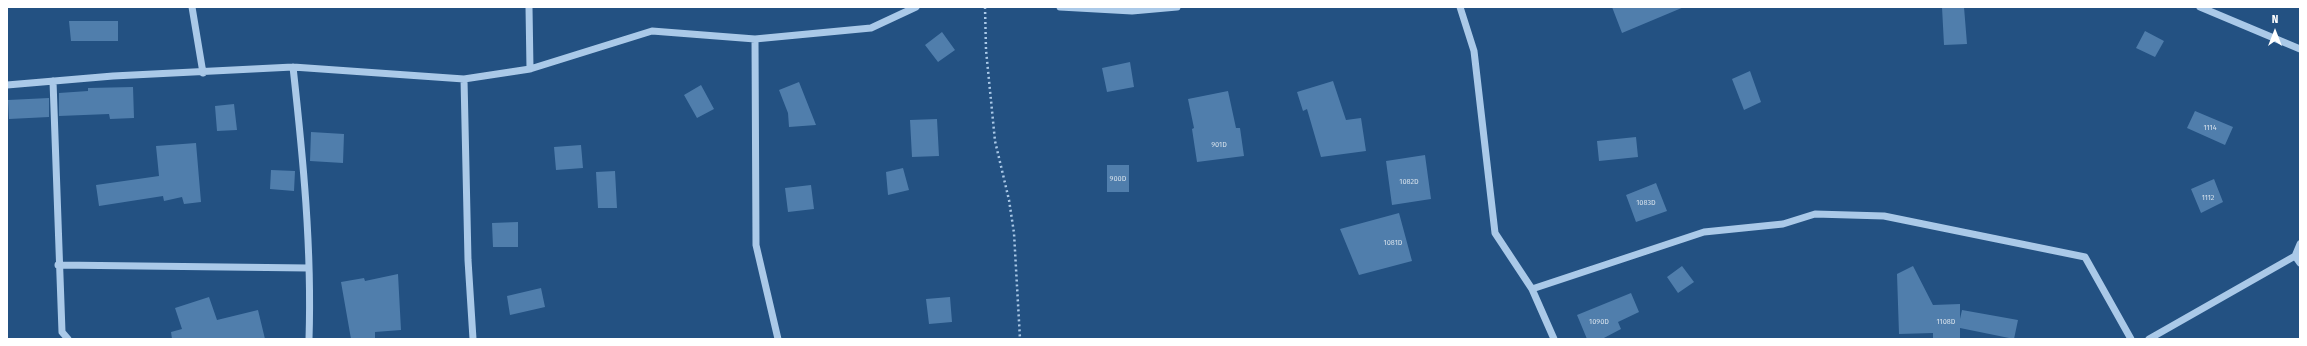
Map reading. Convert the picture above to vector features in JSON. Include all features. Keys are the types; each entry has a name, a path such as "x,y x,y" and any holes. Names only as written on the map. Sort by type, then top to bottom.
{"street":[{"path":"192,7 203,73"},
{"path":"528,7 530,69"},
{"path":"7,85 293,67 464,79 530,69 652,31 755,39 871,28 916,7"},
{"path":"1060,7 1133,9 1177,7"},
{"path":"1460,7 1474,51 1495,233 1532,289 1554,339"},
{"path":"2200,7 2300,50"},
{"path":"755,39 756,245 778,339"},
{"path":"293,67 300,124 308,268 309,339"},
{"path":"464,79 468,260 473,339"},
{"path":"53,81 58,265 62,332 68,339"},
{"path":"1532,289 1704,232 1784,224 1815,214 1884,216 2085,257 2131,339"},
{"path":"2149,339 2295,256 2300,244"},
{"path":"2295,256 2300,263"},
{"path":"58,265 308,268"}],"path":[{"path":"985,7 986,50 995,141 1009,200 1014,233 1020,339"}],"building":[{"path":"1612,7 1684,7 1622,33"},
{"path":"1942,7 1964,7 1967,44 1944,45"},
{"path":"69,21 118,21 118,41 71,41"},
{"path":"2145,31 2164,41 2155,57 2136,48"},
{"path":"942,32 955,50 938,62 925,45"},
{"path":"1130,62 1134,87 1107,92 1102,68"},
{"path":"1750,71 1761,102 1744,110 1732,79"},
{"path":"1333,81 1346,120 1361,118 1366,151 1321,157 1307,109 1303,111 1297,92"},
{"path":"799,82 816,125 789,127 788,113 779,90"},
{"path":"701,85 714,109 697,118 684,95"},
{"path":"133,87 134,118 110,119 109,114 59,116 59,93 88,91 88,88"},
{"path":"1228,91 1236,128 1240,128 1244,156 1197,162 1192,129 1194,128 1188,99"},
{"path":"49,98 49,117 9,119 8,100"},
{"path":"234,104 237,130 217,131 215,106"},
{"path":"2195,111 2233,127 2225,145 2187,128"},
{"path":"937,119 939,156 912,157 910,120"},
{"path":"311,132 344,134 343,163 310,161"},
{"path":"1636,137 1638,157 1599,161 1597,141"},
{"path":"196,143 201,202 184,204 182,197 164,201 163,196 99,206 96,185 159,176 156,146"},
{"path":"581,145 583,168 556,170 554,147"},
{"path":"1425,155 1431,199 1392,205 1386,161"},
{"path":"1107,165 1129,165 1129,192 1107,192"},
{"path":"903,168 909,190 888,195 886,172"},
{"path":"271,170 295,171 294,191 270,189"},
{"path":"615,171 617,208 598,208 596,172"},
{"path":"2214,179 2223,202 2201,213 2191,189"},
{"path":"1656,183 1667,211 1636,222 1626,195"},
{"path":"811,185 814,209 788,212 785,188"},
{"path":"1399,213 1412,261 1359,275 1340,229"},
{"path":"518,222 518,247 493,247 492,223"},
{"path":"1682,266 1694,282 1678,293 1667,277"},
{"path":"1913,266 1933,305 1960,304 1960,319 1962,310 2018,320 2014,339 1960,328 1960,339 1933,339 1933,333 1899,334 1897,274"},
{"path":"398,274 401,330 375,332 375,339 351,339 341,282 364,278 365,281"},
{"path":"541,288 545,307 510,315 507,296"},
{"path":"1631,293 1639,312 1618,322 1621,329 1602,339 1587,339 1577,315"},
{"path":"209,297 217,320 258,310 265,339 172,339 171,332 182,329 175,308"},
{"path":"950,297 952,322 929,324 926,299"}]}
